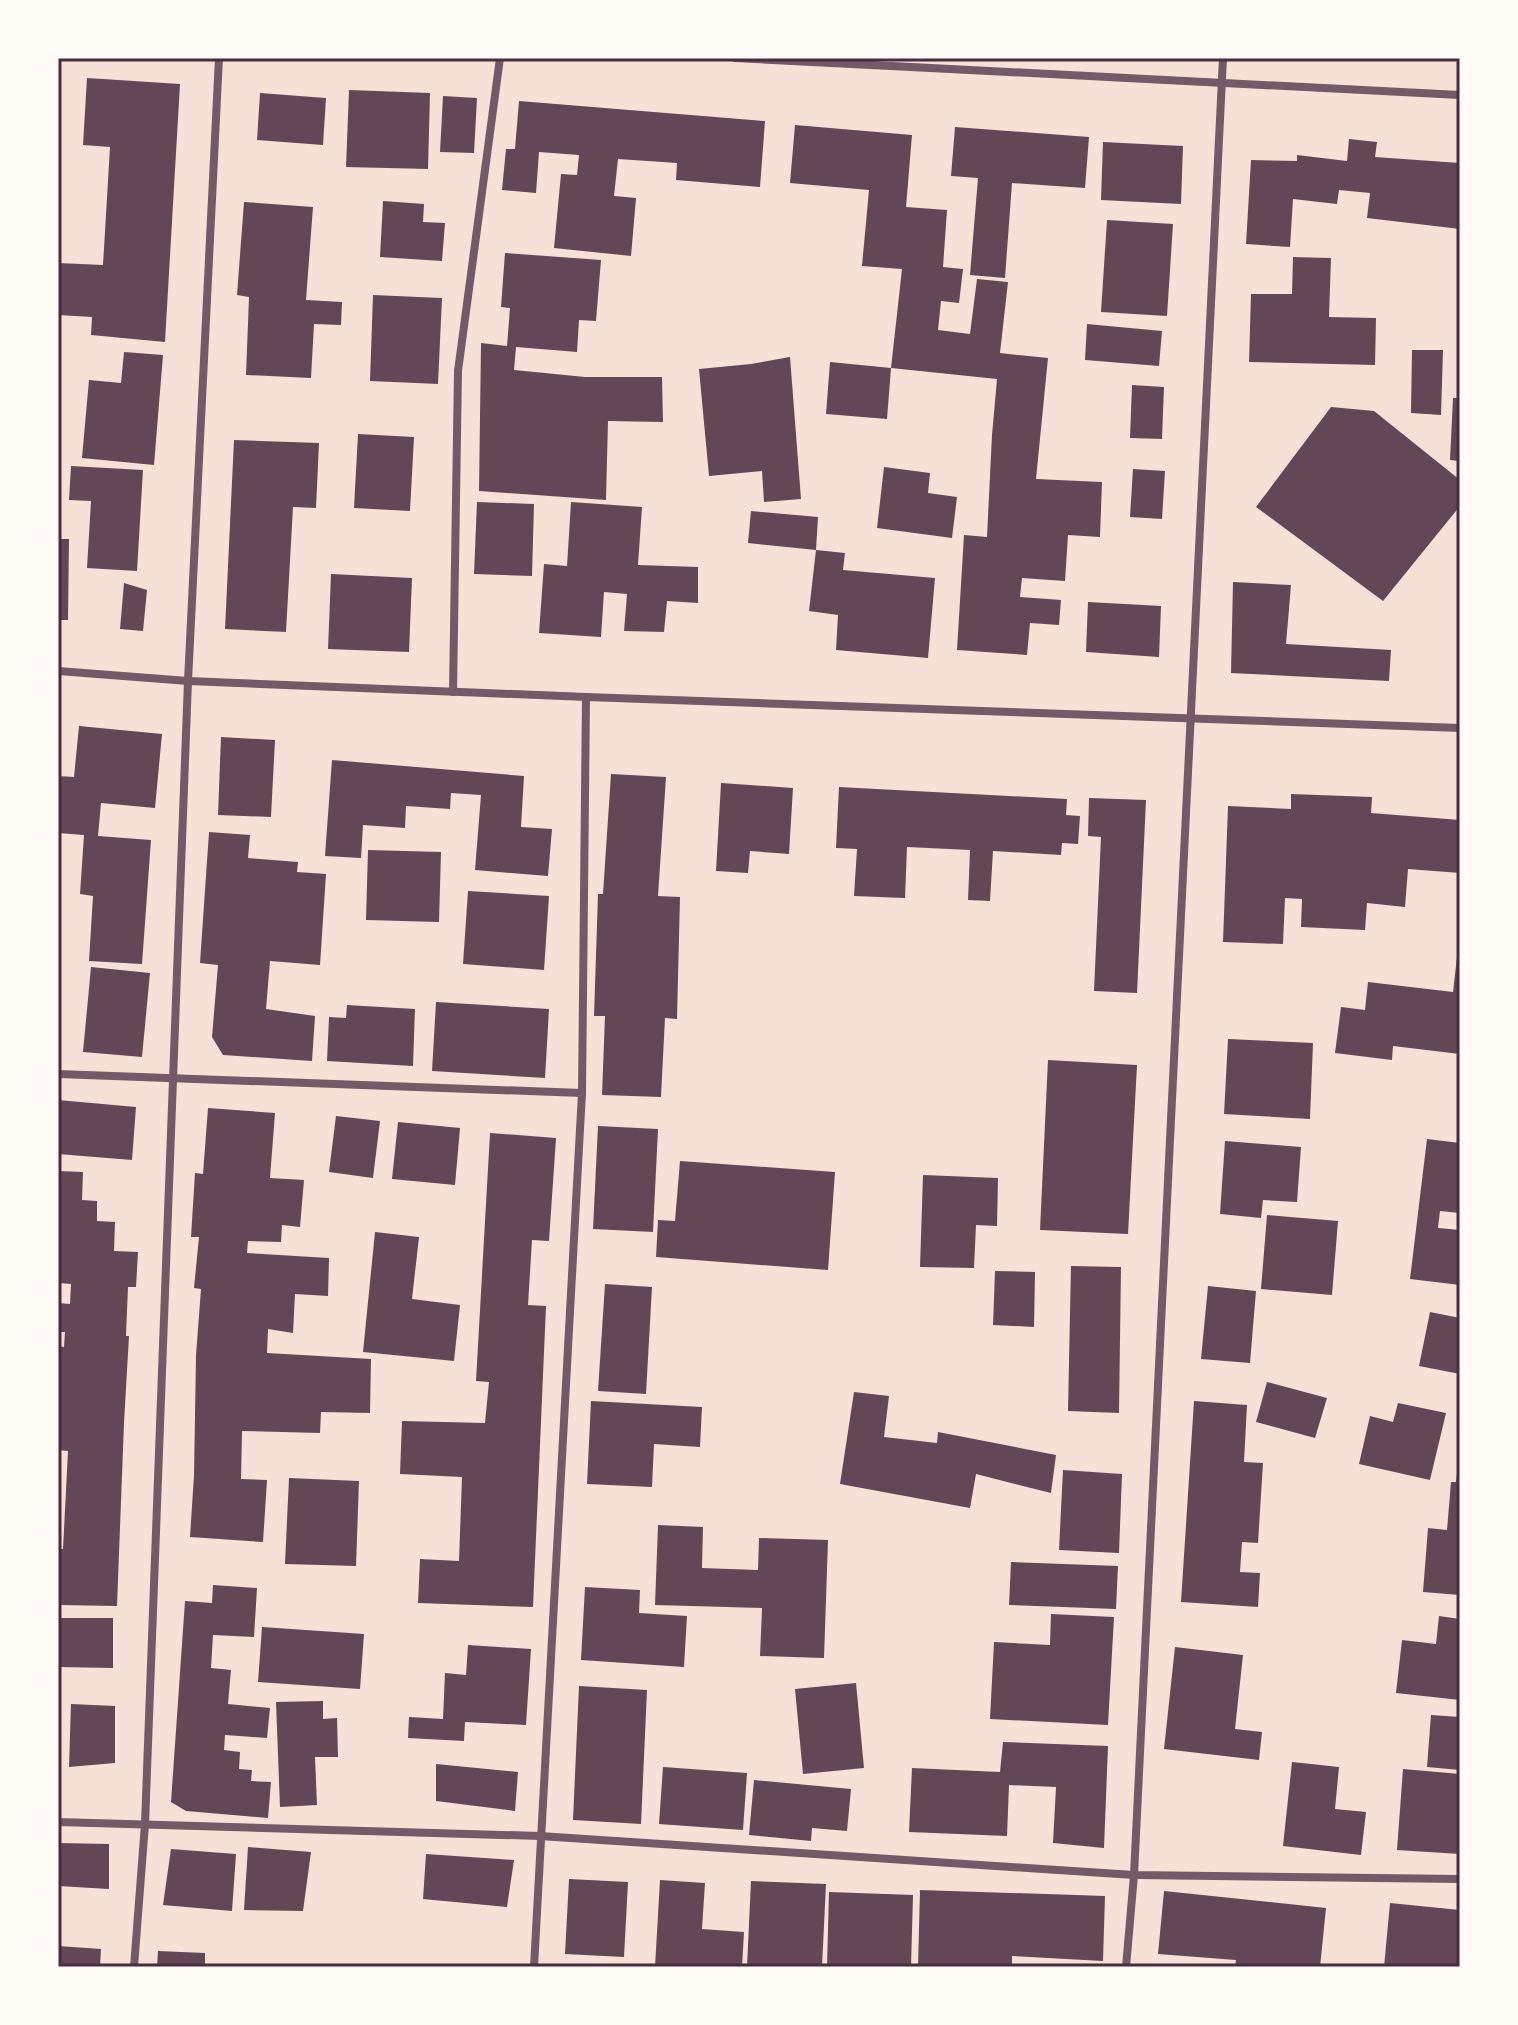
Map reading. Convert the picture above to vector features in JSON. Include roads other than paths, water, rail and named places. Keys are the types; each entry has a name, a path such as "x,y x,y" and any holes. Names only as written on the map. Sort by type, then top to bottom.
{"street":[{"path":"134,1967 145,1824 188,681 219,58"},
{"path":"453,692 458,371 500,58"},
{"path":"735,58 1460,95"},
{"path":"1126,1967 1134,1875 1223,58"},
{"path":"58,671 188,681 453,692 1460,728"},
{"path":"534,1967 582,1093 586,697"},
{"path":"58,1074 582,1093"},
{"path":"58,1822 540,1836 1134,1875 1460,1879"}]}
